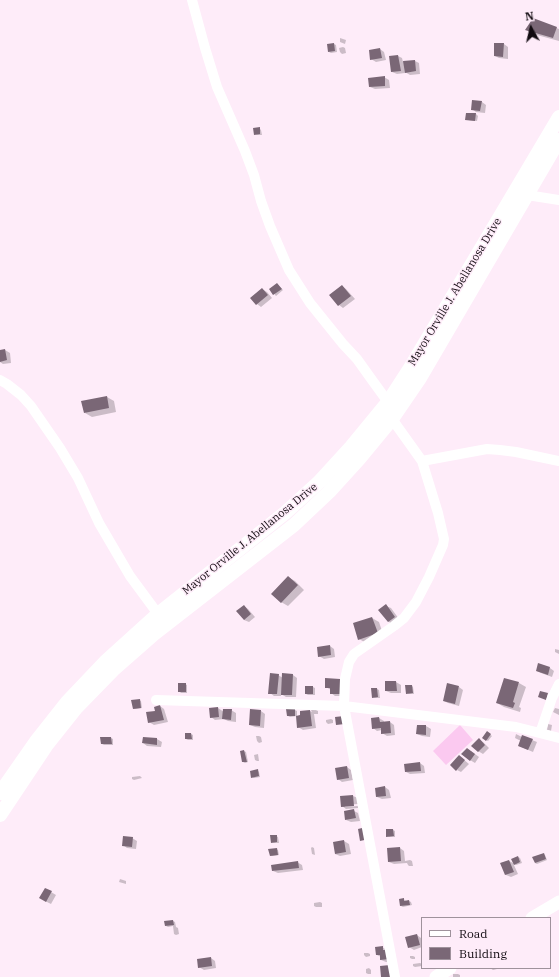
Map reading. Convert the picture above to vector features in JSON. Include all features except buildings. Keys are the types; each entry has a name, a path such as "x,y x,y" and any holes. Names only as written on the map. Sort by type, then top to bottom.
{"main road":[{"name":"Mayor Orville J. Abellanosa Drive","path":"0,814 46,746 77,707 113,670 154,634 294,525 359,459 392,419 420,378 451,312 559,117"},
{"name":"Mayor Orville J. Abellanosa Drive","path":"0,793 37,740 67,702 105,662 158,614 286,513 319,482 351,447 388,402 410,368 451,312 527,195 559,140"},
{"path":"286,513 294,525"}],"street":[{"path":"192,0 217,88 245,151 270,226 289,270 310,303 357,359 388,402"},
{"path":"527,195 559,200"},
{"path":"0,380 21,395 31,406 57,443 78,478 100,523 130,576 158,614"},
{"path":"392,419 422,461 444,539 443,546 416,602 404,618 354,654 349,662 345,679 344,706 395,977"},
{"path":"422,461 487,449 516,452 559,461"},
{"path":"540,733 552,698 559,684"},
{"path":"156,700 344,706 503,725 559,738"},
{"path":"534,917 559,902"},
{"path":"436,977 448,969"}],"shaded area":[{"path":"460,725 473,740 446,765 433,751"}]}
